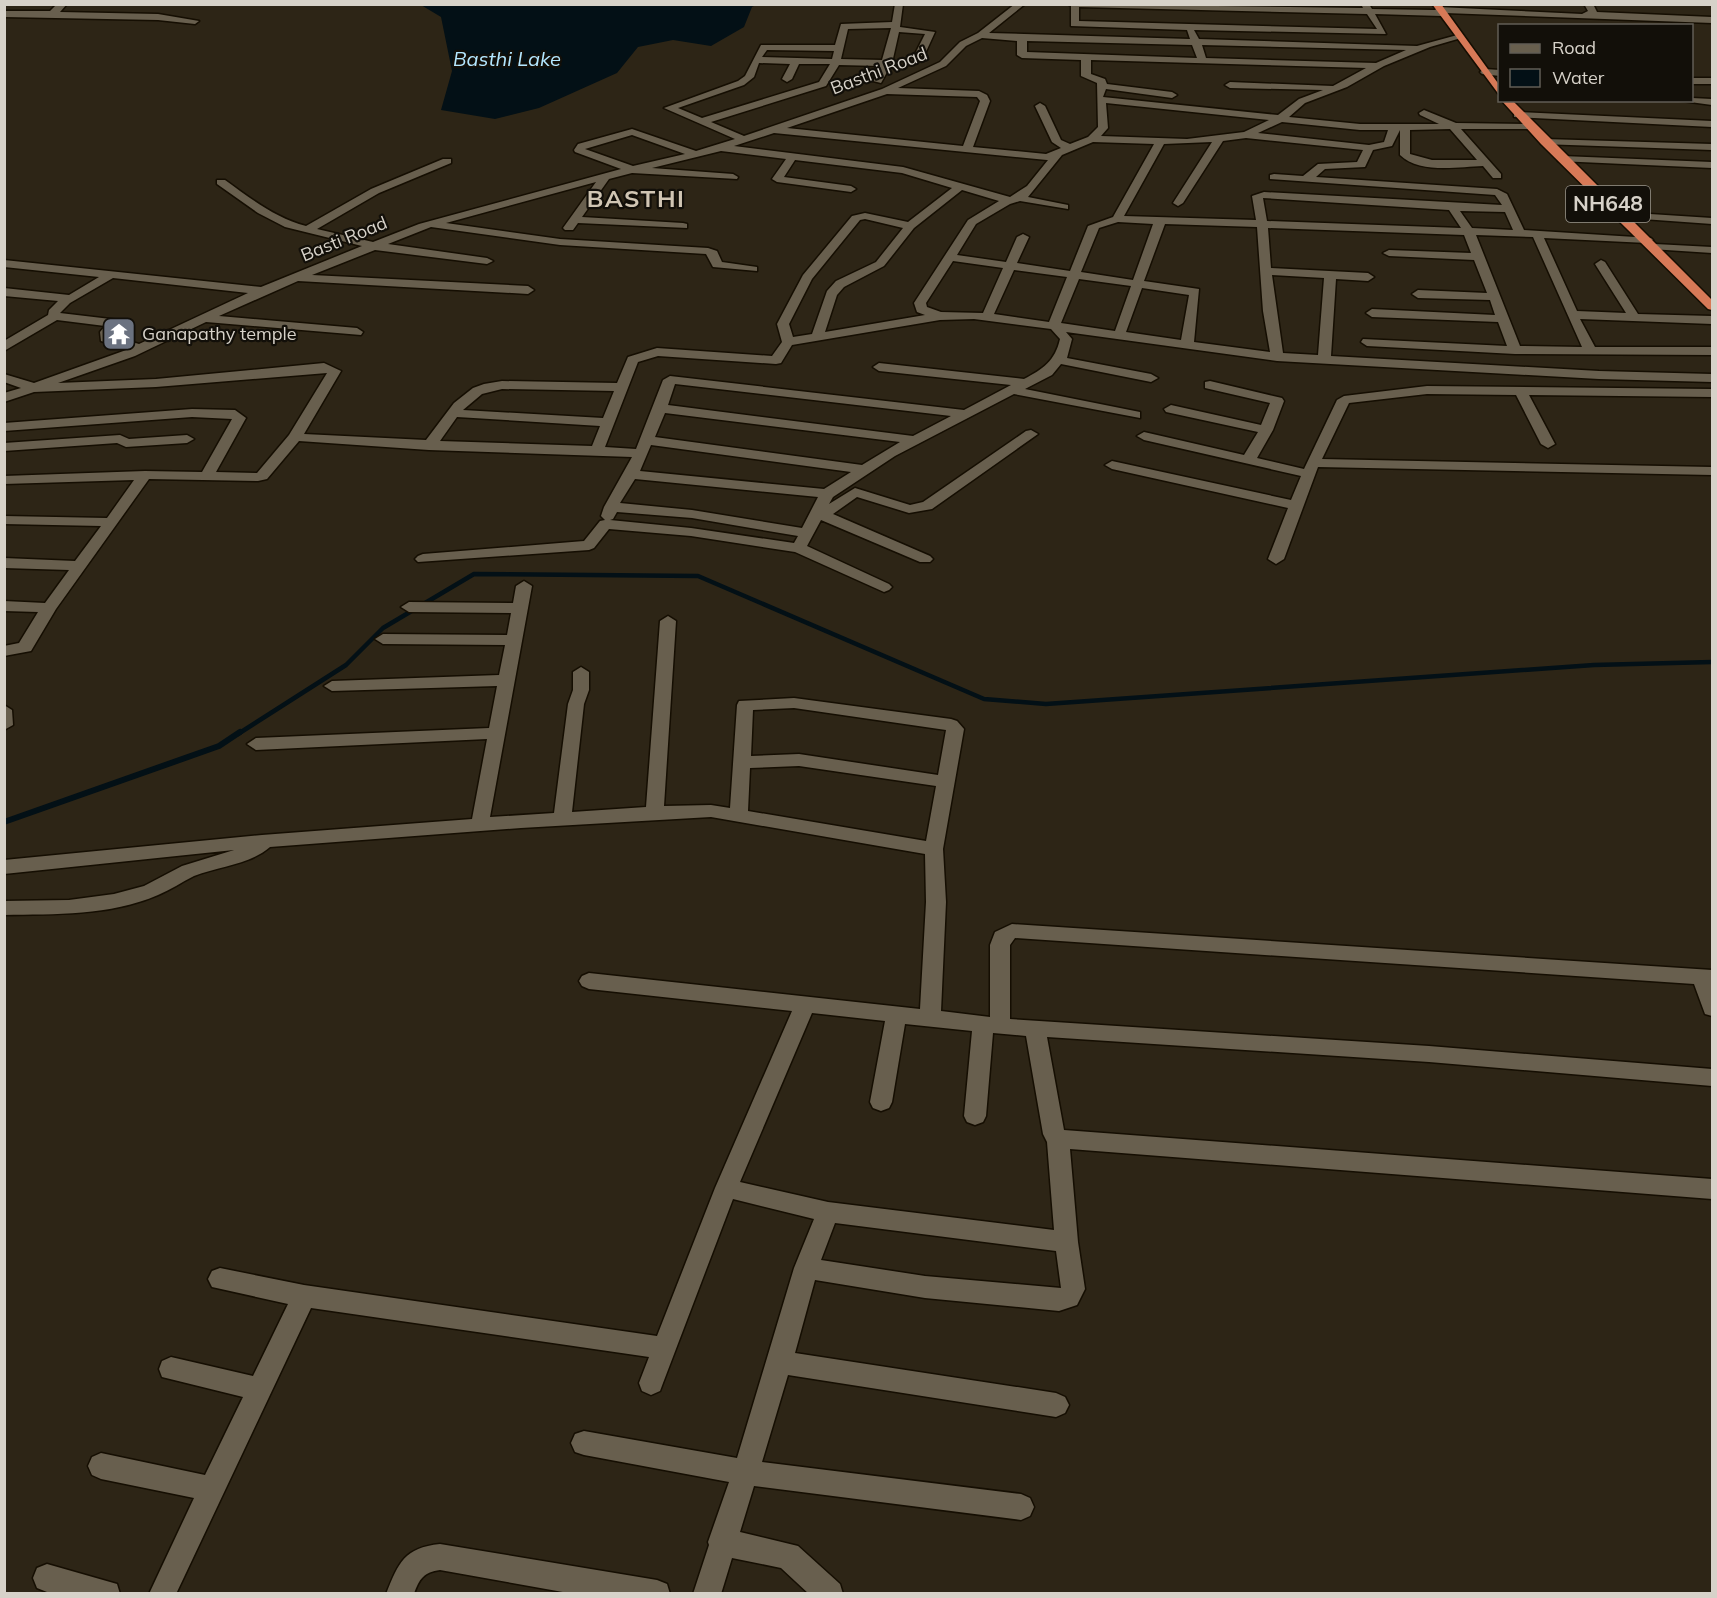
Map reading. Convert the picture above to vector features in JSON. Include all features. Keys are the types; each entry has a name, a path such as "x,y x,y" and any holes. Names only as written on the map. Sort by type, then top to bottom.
{"highway":[{"path":"1439,9 1455,37 1498,90"},
{"name":"NH648","path":"1508,102 1562,159 1713,306"}],"street":[{"path":"52,14 63,4"},
{"path":"878,81 887,63 899,4"},
{"name":"Basthi Road","path":"769,130 885,91 943,64 963,44 981,34 1021,4"},
{"path":"1546,4 1596,17"},
{"path":"1588,4 1596,17"},
{"path":"1366,8 1383,32 1188,26 1074,29 1073,5 1417,8 1713,20"},
{"path":"1181,6 1203,61"},
{"path":"1417,8 1425,22"},
{"path":"4,14 158,17 195,21"},
{"path":"701,122 820,86 836,62 844,26 852,24 896,27 931,32 920,54"},
{"path":"1431,32 1455,37"},
{"path":"981,34 1022,38 1022,55 1377,66"},
{"path":"830,37 841,37"},
{"path":"1246,135 1280,119 1302,101 1337,88 1377,66 1419,48 1455,37"},
{"path":"1017,38 1419,48"},
{"path":"743,138 669,108 741,83 748,77 764,47 839,48"},
{"path":"1086,57 1086,76 1102,81 1103,128 1092,139"},
{"path":"756,60 887,63"},
{"path":"787,79 796,61"},
{"path":"1485,72 1498,73"},
{"path":"1693,81 1713,81"},
{"path":"1230,85 1337,88"},
{"path":"1102,87 1182,96"},
{"path":"885,91 979,94 984,97 985,101 967,149"},
{"path":"1101,99 1280,119 1399,128 1524,121 1713,124"},
{"path":"1693,101 1713,102"},
{"path":"1230,102 1230,113"},
{"path":"1040,106 1057,142 1068,147"},
{"path":"1424,113 1433,119 1452,125 1497,176"},
{"path":"940,316 919,306 972,222 1013,200 1057,155 1068,147 1092,139 1187,142 1246,135 1369,148 1388,144 1399,128"},
{"path":"1399,128 1405,155 1410,159 1441,163 1485,163"},
{"path":"769,130 1047,157 1057,155"},
{"name":"Basti Road","path":"36,388 140,348 262,291 431,224 532,195 719,148 769,130"},
{"path":"696,154 632,132 579,148 633,170 734,177"},
{"path":"1178,203 1219,139"},
{"path":"1117,219 1161,140"},
{"path":"1545,142 1713,147"},
{"path":"944,162 954,147"},
{"path":"719,148 903,170 1013,200 1064,207"},
{"path":"1306,179 1322,166 1361,165 1369,148"},
{"path":"1659,152 1668,163"},
{"path":"792,157 777,179 851,189"},
{"path":"1562,159 1713,165"},
{"path":"308,229 375,191 447,161"},
{"path":"1274,177 1497,192 1502,194 1520,233"},
{"path":"560,242 604,178"},
{"path":"221,182 275,219 308,229 374,246 487,261"},
{"path":"817,337 831,294 840,284 880,264 910,226 961,186"},
{"path":"1277,357 1257,196 1509,209"},
{"path":"1366,200 1373,228"},
{"path":"1452,207 1467,230 1515,350"},
{"path":"1619,215 1713,220"},
{"path":"788,342 783,324 807,278 856,218 865,216 910,226"},
{"path":"1054,325 1073,273 1094,226 1117,219 1467,230 1713,250"},
{"path":"576,220 684,226"},
{"path":"1120,333 1160,221"},
{"path":"431,224 560,242 708,251 714,253 717,265 753,269"},
{"path":"1537,234 1572,315 1590,350"},
{"path":"987,317 1023,237"},
{"path":"1389,253 1478,257"},
{"path":"949,257 1138,282 1195,292 1187,343"},
{"path":"4,263 262,291"},
{"path":"1601,264 1634,317"},
{"path":"1266,271 1368,277"},
{"path":"1324,360 1330,275"},
{"path":"55,316 53,313 56,308 109,276"},
{"path":"295,278 528,290"},
{"path":"4,292 64,297 68,300"},
{"path":"1418,294 1493,297"},
{"path":"1371,313 1503,319"},
{"path":"1572,315 1713,320"},
{"path":"4,346 55,316 115,323 105,338 140,348"},
{"path":"597,450 633,360 645,354 673,353 776,360 788,342 940,316 987,317 1120,333 1277,357 1599,375 1713,378"},
{"path":"203,318 357,332"},
{"path":"631,474 827,494 915,440 1047,372 1063,355 1066,339 1054,325"},
{"path":"1367,342 1515,350 1713,351"},
{"path":"1059,360 1151,378"},
{"path":"879,367 1019,386 1135,415"},
{"path":"4,398 36,388 156,383 331,368 335,371 295,437 262,476 146,474 4,480"},
{"path":"4,378 36,388"},
{"path":"423,559 589,544 605,524 611,507 631,474 670,380 966,414"},
{"path":"1210,385 1278,401 1266,430 1249,459"},
{"path":"429,446 472,393 490,386 622,387"},
{"path":"1276,559 1311,468 1344,400 1426,390 1713,393"},
{"path":"1520,390 1548,444"},
{"path":"4,417 20,392"},
{"path":"660,408 915,440"},
{"path":"1171,409 1266,430"},
{"path":"4,427 192,413 235,414 239,418 207,475"},
{"path":"454,413 608,422"},
{"path":"820,514 855,492 909,508 927,506 1032,434"},
{"path":"1144,436 1249,459 1311,468 1713,471"},
{"path":"295,437 429,446 597,450 643,446 865,470"},
{"path":"4,447 120,439 126,443 188,439"},
{"path":"1112,465 1297,506"},
{"path":"4,651 24,647 49,608 146,474"},
{"path":"799,548 820,514 827,494"},
{"path":"611,507 692,514 807,533"},
{"path":"820,514 925,559"},
{"path":"4,520 111,522"},
{"path":"605,524 691,532 799,548 884,587"},
{"path":"4,562 80,566"},
{"path":"480,824 524,586"},
{"path":"4,606 49,608"},
{"path":"409,607 520,608"},
{"path":"655,813 668,621"},
{"path":"383,639 514,640"},
{"path":"562,819 576,704 581,690 581,672"},
{"path":"332,686 507,681"},
{"path":"739,817 745,705 794,703 951,725 955,729 956,734 934,849 936,902 930,1018"},
{"path":"4,710 4,725"},
{"path":"255,744 497,733"},
{"path":"741,762 799,760 946,782"},
{"path":"4,867 270,840 480,824 711,811 934,849"},
{"path":"4,908 69,907 123,898 150,891 189,871 233,859 270,840"},
{"path":"975,1116 992,1025 1000,945 1002,937 1012,931 1707,978 1713,1008"},
{"path":"589,981 992,1025 1429,1054 1713,1077"},
{"path":"651,1383 726,1188 806,1005"},
{"path":"881,1102 896,1015"},
{"path":"806,1268 925,1287 1059,1300 1069,1297 1073,1289 1066,1242 1058,1139 1054,1134 1035,1028"},
{"path":"1058,1139 1713,1189"},
{"path":"726,1188 828,1212 1066,1242"},
{"path":"707,1593 743,1472 780,1362 806,1268 828,1212"},
{"path":"220,1279 304,1296 664,1348"},
{"path":"162,1593 304,1296"},
{"path":"780,1362 1056,1405"},
{"path":"171,1369 260,1389"},
{"path":"584,1443 743,1472 1021,1507"},
{"path":"101,1466 212,1489"},
{"path":"722,1542 788,1556 830,1593"},
{"path":"400,1593 410,1568 422,1559 440,1557 657,1593"},
{"path":"47,1578 107,1593"}],"water":[{"name":"Basthi Lake","path":"421,5 756,5 752,7 744,27 711,46 673,40 638,47 617,73 539,108 495,119 441,110 452,71 441,17"}],"waterway":[{"path":"238,734 346,665 383,628 474,574 698,576 984,699 1046,704 1594,665 1712,662"},
{"path":"4,822 219,746 240,732"}],"place":[{"name":"Ganapathy temple","path":"119,334"}],"district":[{"name":"BASTHI","path":"636,199"}]}
